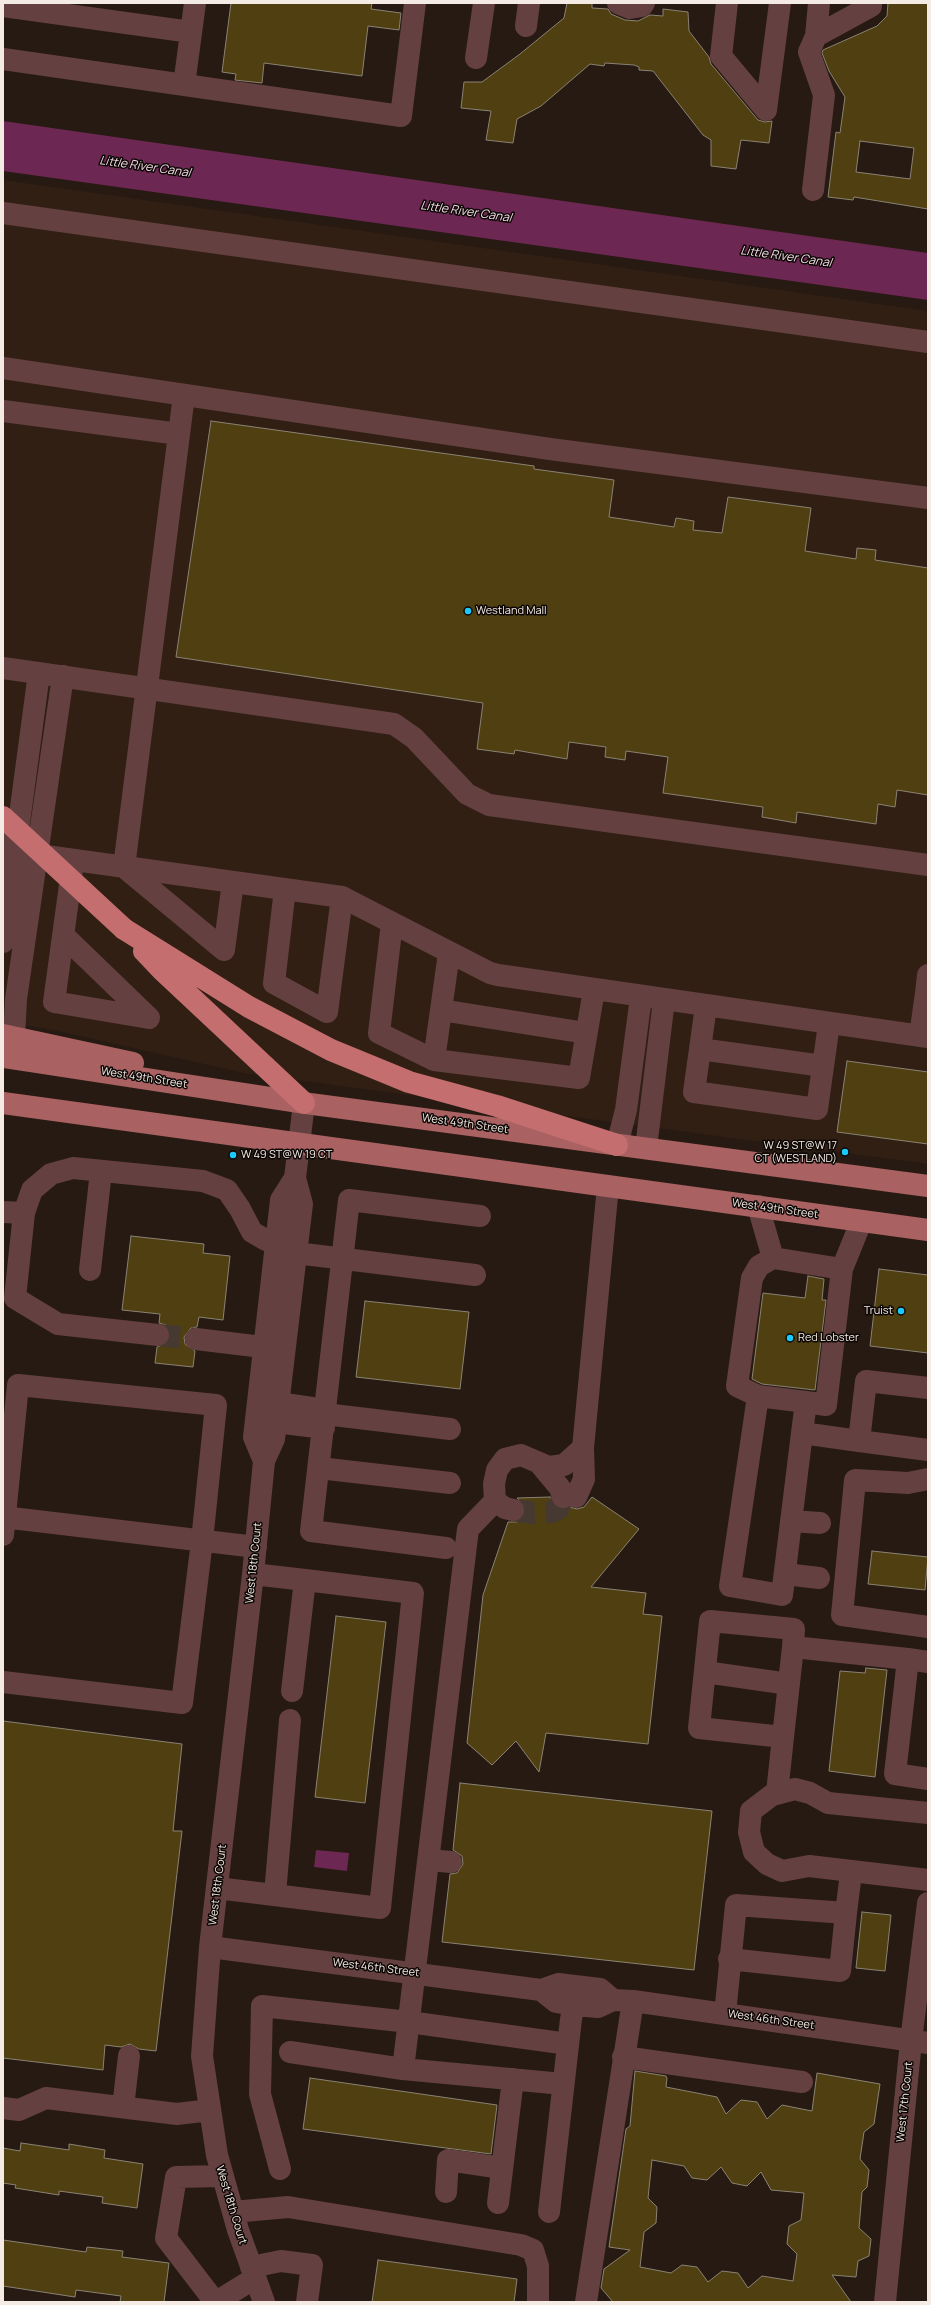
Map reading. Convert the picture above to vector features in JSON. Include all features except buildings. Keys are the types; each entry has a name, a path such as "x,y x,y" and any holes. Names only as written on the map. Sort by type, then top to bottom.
{"highway":[{"path":"3,817 124,929 162,970 304,1103"},
{"path":"124,929 249,1007 331,1050 409,1082 497,1106 617,1145"}],"main road":[{"path":"8,1036 166,1071 208,1088"},
{"name":"West 49th Street","path":"3,1057 304,1103 928,1186"},
{"name":"West 49th Street","path":"3,1103 928,1230"}],"street":[{"path":"184,85 196,3"},
{"path":"3,59 400,116 415,3"},
{"path":"476,58 484,3"},
{"path":"526,26 529,3"},
{"path":"618,3 630,8 642,6 644,3"},
{"path":"727,3 721,56 766,110 780,3"},
{"path":"813,190 824,95 809,52 816,36 819,3"},
{"path":"816,36 871,6 871,3"},
{"path":"3,6 191,32"},
{"path":"3,213 928,342"},
{"path":"3,368 550,448 928,498"},
{"path":"124,867 145,688 184,395"},
{"path":"3,411 179,434"},
{"path":"3,668 394,724 414,738 467,794 489,805 928,865"},
{"path":"3,942 18,850 39,673"},
{"path":"8,1036 16,999 18,850 63,676"},
{"path":"18,850 74,860 342,897 490,973 594,990 924,1037 927,987"},
{"path":"63,935 149,1018 54,1002 63,935 74,860"},
{"path":"124,867 224,950 233,882"},
{"path":"285,889 274,983 327,1012 342,897"},
{"path":"392,923 379,1033 434,1060 579,1078 594,990"},
{"path":"434,1060 449,952"},
{"path":"617,1145 626,1110 641,997"},
{"path":"646,1148 664,1000"},
{"path":"706,1006 694,1092 817,1109 829,1024"},
{"path":"441,1010 586,1033"},
{"path":"700,1049 824,1066"},
{"name":"West 18th Court","path":"264,1461 254,1437 296,1253 302,1204 295,1178 304,1103"},
{"path":"158,1335 58,1324 15,1298 14,1212 32,1190 51,1174 73,1168 203,1181 227,1190 240,1209 252,1232 266,1240 276,1241"},
{"path":"90,1270 101,1171"},
{"name":"West 18th Court","path":"264,2302 233,2212 216,2155 202,2056 210,1947 256,1547 264,1461 274,1439 277,1413 274,1348 276,1241 281,1200 295,1178"},
{"path":"540,1464 569,1497 584,1479 583,1448 608,1186"},
{"path":"446,1548 311,1531 349,1200 480,1216"},
{"path":"758,1206 773,1258"},
{"path":"842,1269 773,1258 759,1266 752,1278 737,1386 758,1396 826,1405 842,1269 861,1222"},
{"path":"296,1253 475,1276"},
{"path":"196,1339 274,1348"},
{"path":"859,1441 866,1381 928,1388"},
{"path":"3,1682 182,1703 202,1541 216,1405 18,1385 4,1523 202,1541 256,1547"},
{"path":"758,1396 730,1586 782,1595 806,1402"},
{"path":"277,1413 450,1429"},
{"path":"802,1433 928,1450"},
{"path":"403,2069 429,1860 448,1685 468,1529 487,1512 504,1505 494,1484 497,1470 505,1459 521,1455 549,1467 564,1465 583,1448"},
{"path":"319,1468 450,1483"},
{"path":"928,1479 908,1483 855,1480 842,1615 928,1627"},
{"path":"791,1520 820,1523"},
{"path":"217,1888 380,1908 413,1593 253,1574"},
{"path":"785,1574 819,1578"},
{"path":"292,1691 305,1580"},
{"path":"777,1793 793,1647 794,1629 710,1621 699,1728 783,1736"},
{"path":"793,1647 918,1660 895,1774 928,1779"},
{"path":"705,1672 789,1684"},
{"path":"275,1894 290,1720"},
{"path":"928,1813 828,1803 810,1793 795,1789 777,1793 751,1811 749,1832 754,1852 767,1864 782,1871 809,1866 851,1873 928,1880"},
{"path":"429,1860 451,1862"},
{"path":"729,1959 840,1971 851,1873"},
{"name":"West 17th Court","path":"885,2302 920,2042 928,1903"},
{"path":"725,2014 729,1959 736,1904 846,1914"},
{"name":"West 46th Street","path":"210,1947 541,1990 558,1984 600,1989 623,2000 920,2042"},
{"name":"West 46th Street","path":"541,1990 556,2002 598,2007 623,2000"},
{"path":"586,2302 623,2057 623,2000"},
{"path":"549,2212 574,2004"},
{"path":"280,2169 260,2094 262,2006 409,2022 568,2044"},
{"path":"290,2052 403,2069 564,2084"},
{"path":"123,2107 129,2056"},
{"path":"623,2057 802,2082"},
{"path":"498,2202 513,2079"},
{"path":"3,2108 19,2110 46,2098 176,2114 210,2110"},
{"path":"446,2192 448,2160 502,2168"},
{"path":"223,2176 176,2177 166,2238 216,2302 253,2272 281,2262 312,2265 307,2302"},
{"path":"233,2212 288,2207 521,2245 533,2250 538,2266 538,2302"}],"shaded area":[{"path":"3,180 928,311 928,1164 244,1073 58,1031 3,1021"}],"water":[{"name":"Little River Canal","path":"3,121 928,253 928,300 3,171"},
{"path":"316,1850 349,1853 347,1871 314,1867"}],"tunnel":[{"path":"158,1335 196,1339"},
{"path":"513,1510 533,1513 552,1512 558,1509 563,1497"}],"place":[{"name":"Westland Mall","path":"468,611"},
{"name":"W 49 ST@W 17 CT (WESTLAND)","path":"845,1152"},
{"name":"W 49 ST@W 19 CT","path":"233,1155"},
{"name":"Truist","path":"901,1311"},
{"name":"Red Lobster","path":"790,1338"}]}
